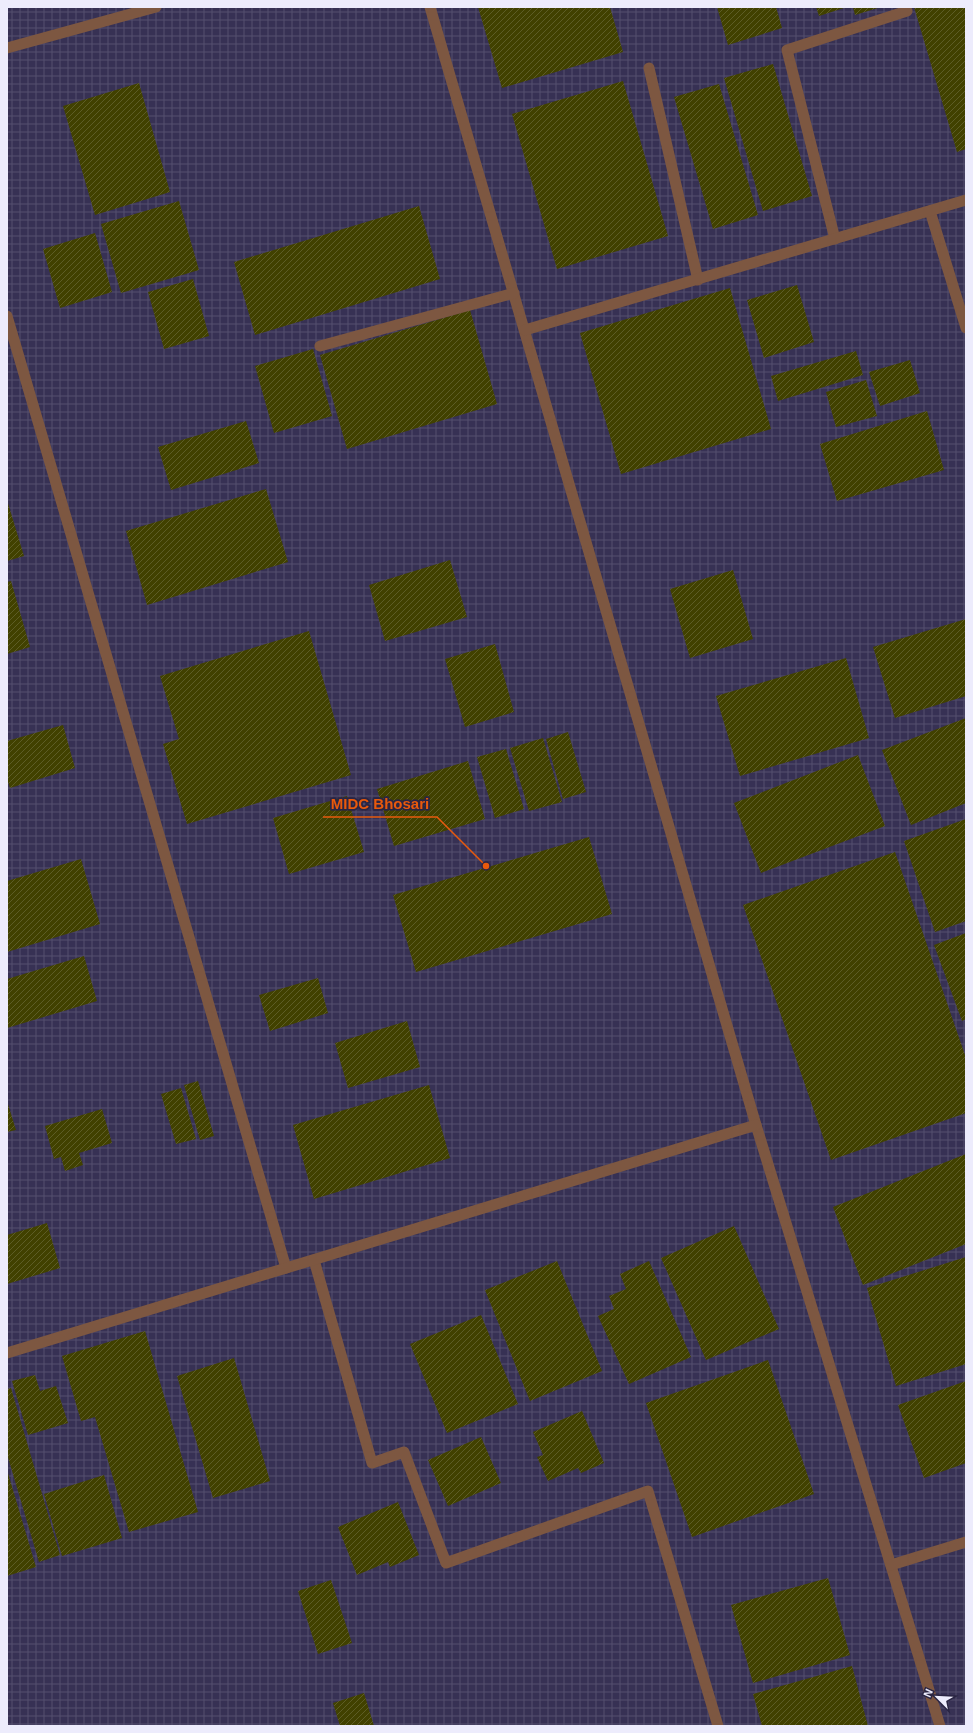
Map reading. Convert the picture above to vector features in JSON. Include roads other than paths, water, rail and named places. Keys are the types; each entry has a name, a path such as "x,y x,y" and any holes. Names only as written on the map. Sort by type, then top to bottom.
{"lane":[{"path":"7,48 156,7"},
{"path":"430,7 756,1125 940,1726"},
{"path":"835,239 787,50 907,11 905,7"},
{"path":"649,68 698,280"},
{"path":"524,330 966,200"},
{"path":"930,211 966,328"},
{"path":"320,346 514,294"},
{"path":"7,316 286,1268"},
{"path":"7,1353 756,1125"},
{"path":"314,1260 372,1463 404,1452 446,1563 648,1491 718,1726"},
{"path":"891,1565 966,1542"}],"place":[{"name":"MIDC Bhosari","path":"486,866"}]}
